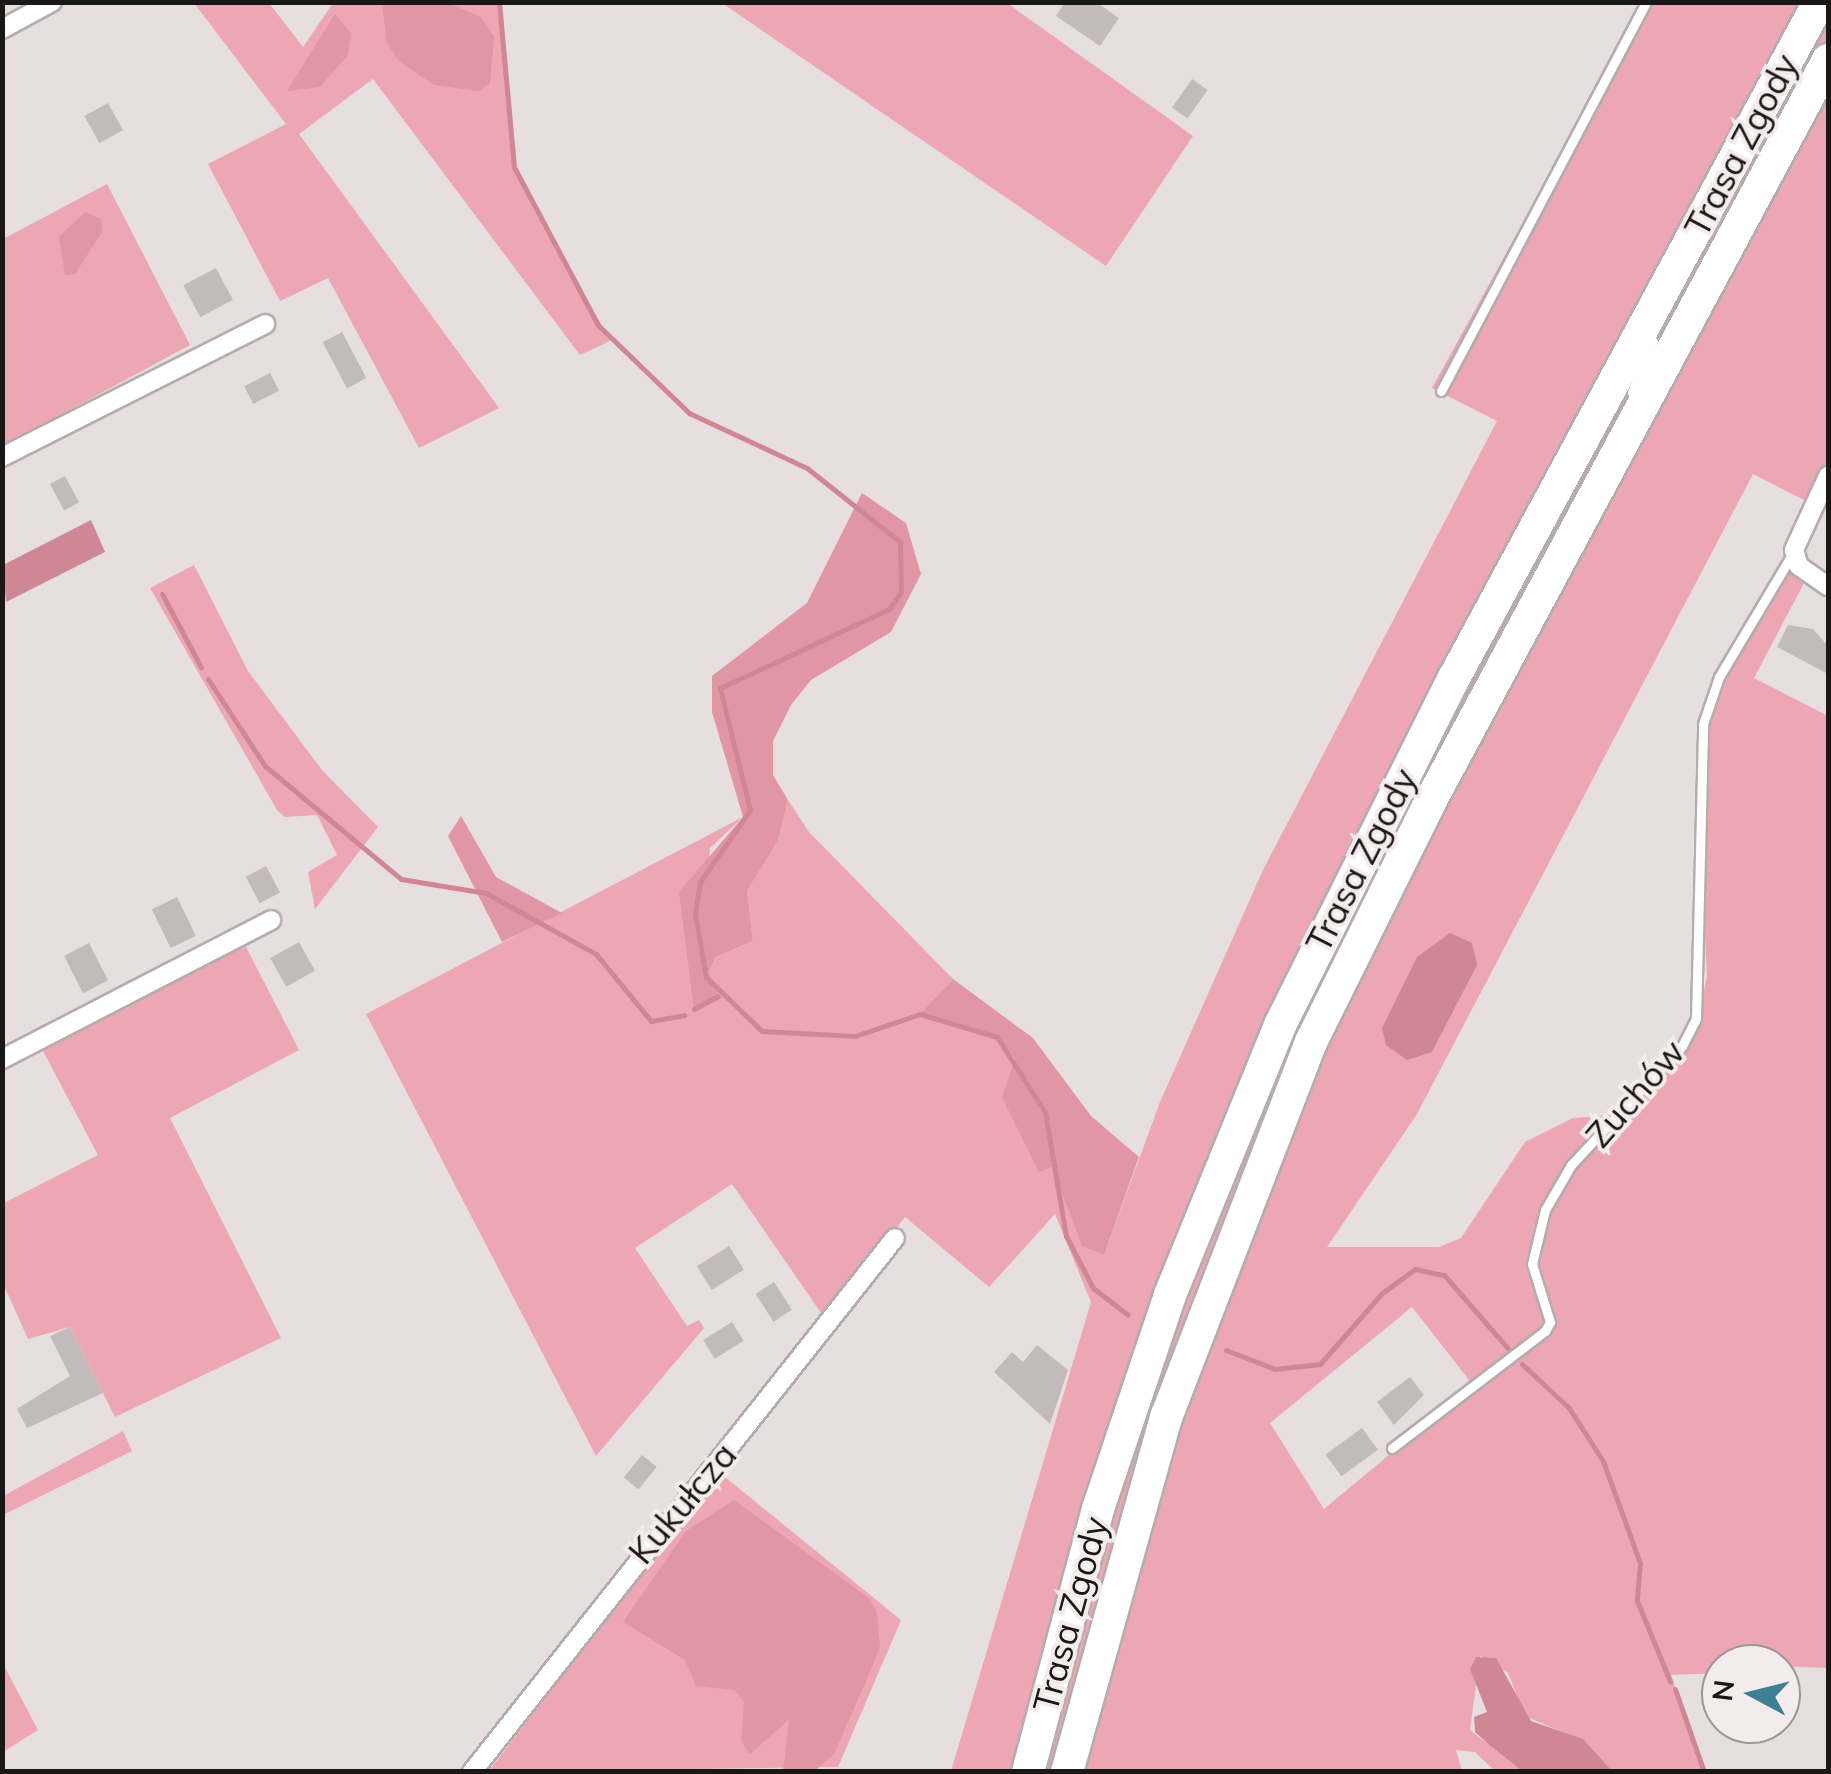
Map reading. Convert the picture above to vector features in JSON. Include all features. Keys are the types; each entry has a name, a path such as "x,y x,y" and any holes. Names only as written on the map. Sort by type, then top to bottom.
{"highway":[{"name":"Trasa Zgody","path":"1028,1772 1098,1509 1222,1164 1335,906 1550,498 1819,2"},
{"name":"Trasa Zgody","path":"1067,1772 1167,1415 1273,1132 1378,904 1828,60"}],"street":[{"path":"2,29 52,2"},
{"path":"2,457 265,324"},
{"name":"Zuchów","path":"1794,550 1828,476"},
{"path":"1794,550 1799,566 1828,586"},
{"path":"2,1059 271,920"},
{"name":"Kukułcza","path":"472,1772 896,1238"}],"lane":[{"path":"1441,390 1646,2"},
{"path":"1582,518 1704,214"},
{"path":"1550,498 1735,232"},
{"name":"Zuchów","path":"1392,1448 1545,1331 1550,1322 1532,1264 1545,1210 1571,1165 1682,1046 1696,1018 1703,724 1719,678 1794,550"}],"shaded area":[{"path":"194,3 269,3 303,47 333,3 499,3 515,167 610,341 580,355 373,79 299,134 499,408 419,448 328,278 280,301 208,164 286,124"},
{"path":"382,3 448,3 481,17 494,37 490,83 479,91 434,85 399,61 387,43"},
{"path":"722,3 1007,3 1193,136 1106,266"},
{"path":"1644,3 1828,3 1828,475 1814,505 1753,474 1417,1114 1327,1247 1439,1247 1461,1238 1525,1142 1573,1118 1615,1115 1677,1061 1696,1032 1707,976 1699,811 1705,714 1791,561 1804,583 1754,678 1828,716 1828,1668 1801,1667 1801,1644 1701,1644 1701,1674 1671,1675 1704,1771 1611,1771 1585,1742 1525,1716 1508,1673 1480,1656 1470,1730 1522,1771 1495,1771 1475,1752 1456,1750 1462,1771 951,1771 1091,1302 1055,1214 989,1287 905,1217 826,1320 732,1184 635,1248 687,1326 699,1320 704,1328 596,1456 366,1014 743,817 710,848 695,1009 718,995 706,977 716,957 753,941 747,891 778,841 788,800 809,832 953,979 920,1014 997,1037 1015,1060 1039,1171 1052,1167 1082,1245 1104,1255 1160,1102 1263,870 1497,421 1432,388","holes":["1412,1307 1473,1385 1324,1509 1270,1423"]},
{"path":"335,14 351,33 348,55 320,87 287,91"},
{"path":"107,184 190,345 3,446 3,239"},
{"path":"85,212 101,219 102,232 75,274 65,275 59,237"},
{"path":"862,493 906,523 921,574 891,632 811,680 791,705 773,741 773,775 788,800 778,841 747,891 753,941 716,957 706,977 719,995 694,1009 679,892 743,817 712,712 712,676 807,603"},
{"path":"91,520 105,552 6,602 3,565"},
{"path":"194,565 248,671 322,770 378,827 315,909 308,872 337,855 317,815 285,817 277,810 150,588"},
{"path":"461,816 496,877 562,913 502,942 448,836"},
{"path":"1450,933 1472,943 1477,965 1432,1052 1407,1060 1386,1045 1382,1028 1417,957"},
{"path":"245,945 299,1050 170,1118 281,1338 115,1417 70,1327 28,1339 3,1283 2,1204 98,1155 43,1051"},
{"path":"953,979 1033,1038 1091,1116 1139,1157 1104,1255 1082,1246 1052,1167 1039,1172 1002,1097 1015,1059 997,1037 920,1014"},
{"path":"123,1431 132,1451 3,1515 3,1496"},
{"path":"720,1473 901,1620 838,1767 488,1772"},
{"path":"734,1500 870,1599 877,1613 880,1646 870,1672 834,1754 815,1771 783,1771 789,1720 750,1754 741,1741 744,1702 735,1690 696,1686 685,1660 623,1622 686,1531"},
{"path":"1476,1657 1496,1658 1531,1721 1583,1739 1612,1771 1522,1771 1488,1744 1475,1732 1474,1717 1487,1712 1470,1669"},
{"path":"2,1662 38,1730 3,1752 2,1752"}],"building":[{"path":"1065,2 1096,2 1119,18 1100,46 1056,16"},
{"path":"1192,79 1208,90 1187,119 1172,108"},
{"path":"108,103 123,130 99,143 84,116"},
{"path":"216,268 233,300 200,317 183,285"},
{"path":"342,332 366,378 347,388 323,342"},
{"path":"270,373 279,391 253,404 244,386"},
{"path":"65,476 79,502 64,510 50,484"},
{"path":"1788,625 1813,629 1828,646 1828,674 1777,647"},
{"path":"266,866 280,892 260,903 246,877"},
{"path":"177,897 196,936 171,948 152,909"},
{"path":"299,942 315,971 286,987 270,958"},
{"path":"89,943 108,980 83,993 64,956"},
{"path":"729,1246 744,1270 712,1290 697,1266"},
{"path":"774,1282 792,1310 774,1322 756,1294"},
{"path":"732,1322 744,1341 715,1359 703,1340"},
{"path":"70,1327 103,1393 27,1428 17,1409 70,1376 50,1336"},
{"path":"1037,1345 1068,1370 1050,1424 994,1372 1012,1352 1023,1362"},
{"path":"1410,1377 1424,1395 1394,1425 1377,1402"},
{"path":"1362,1428 1378,1450 1341,1476 1326,1454"},
{"path":"642,1455 657,1467 639,1489 624,1478"}],"waterway":[{"path":"499,2 514,167 598,325 689,413 807,468 900,542 901,592 889,609 720,688 750,810 700,882 695,914 706,977 762,1031 855,1036 920,1014 997,1037 1045,1112 1066,1236 1093,1288 1128,1315"},
{"path":"162,594 201,667"},
{"path":"208,679 265,766 401,879 486,893 596,954 651,1021 684,1015"},
{"path":"694,1009 718,996"},
{"path":"1226,1350 1275,1369 1320,1364 1382,1293 1415,1269 1444,1275 1510,1351"},
{"path":"1522,1364 1569,1408 1603,1461 1640,1563 1637,1601 1670,1681"},
{"path":"1675,1689 1704,1772"}]}
